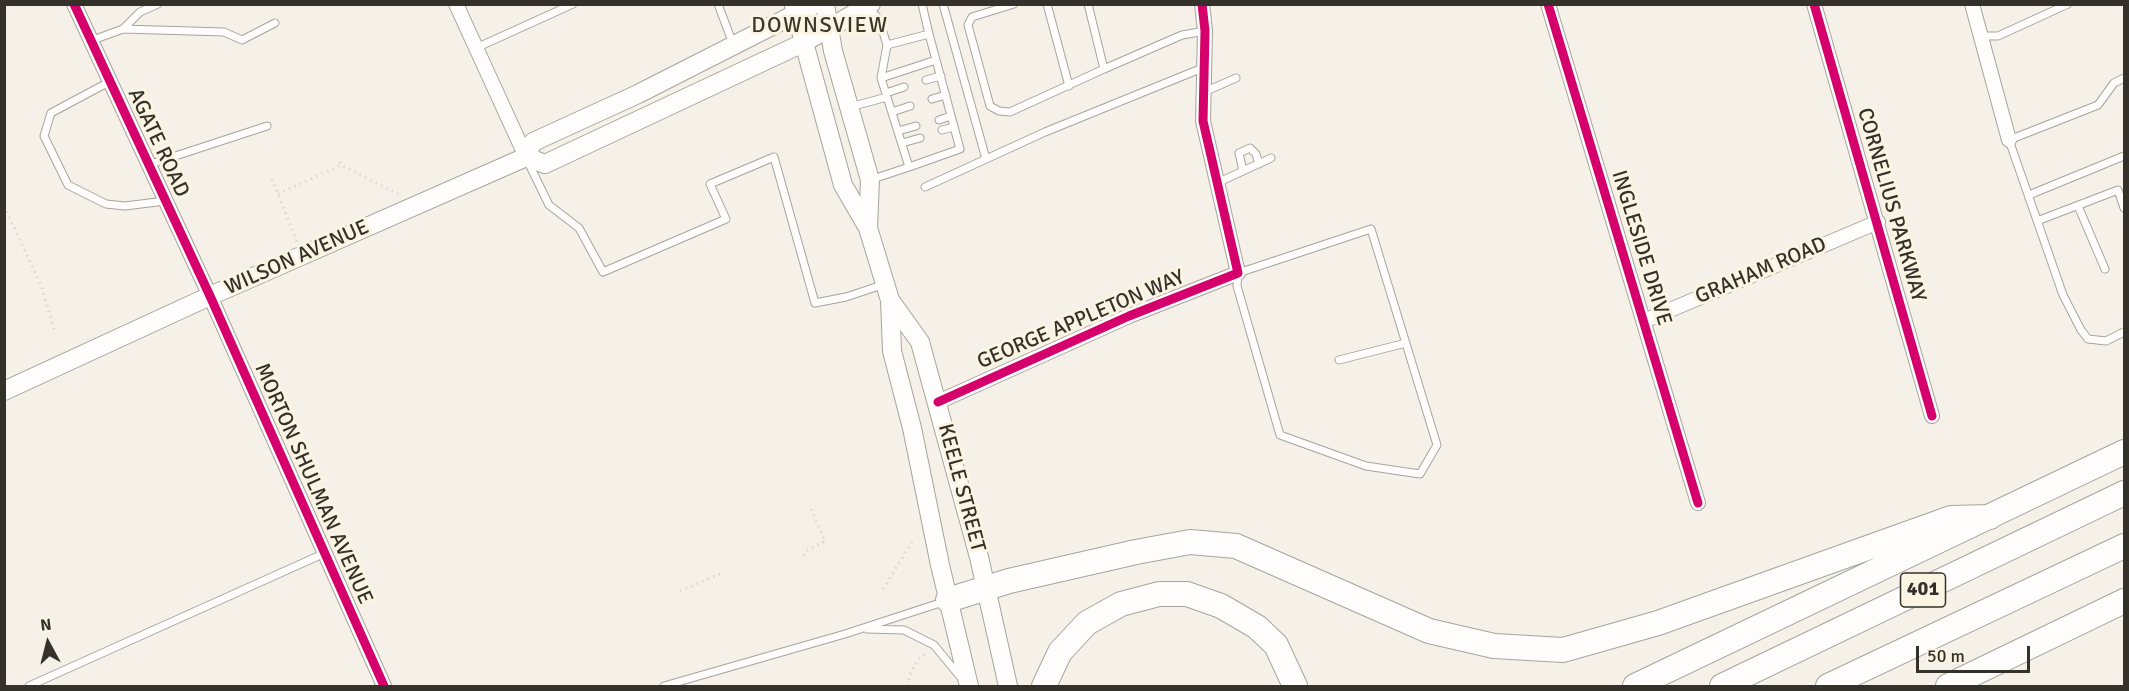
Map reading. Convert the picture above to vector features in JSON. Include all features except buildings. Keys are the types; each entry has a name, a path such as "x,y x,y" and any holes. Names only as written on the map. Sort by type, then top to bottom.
{"highway":[{"name":"401","path":"1635,687 2124,452"},
{"name":"401","path":"1722,687 2124,493"},
{"path":"948,600 1009,581 1190,542 1236,546 1430,631 1494,646 1563,650 1658,623 1951,518 1990,517"},
{"name":"401","path":"1828,687 2124,546"},
{"path":"1044,687 1060,652 1086,623 1121,604 1159,594 1187,594 1221,606 1257,627 1276,645 1295,687"},
{"path":"1948,687 2124,601"},
{"path":"1969,687 2060,633"}],"main road":[{"name":"WILSON AVENUE","path":"4,391 210,296 526,157 533,142 638,94 795,10 815,4"},
{"name":"KEELE STREET","path":"825,4 829,30 870,180 868,228"},
{"name":"WILSON AVENUE","path":"526,157 545,164 829,30 869,6"},
{"name":"KEELE STREET","path":"795,10 802,43 843,185 868,228 888,292 892,351 912,428 968,687"},
{"name":"KEELE STREET","path":"888,292 920,342 938,402 986,589 1008,687"}],"street":[{"name":"AGATE ROAD","path":"74,4 210,296"},
{"path":"456,4 526,157"},
{"path":"1202,4 1205,31 1203,121 1238,273"},
{"name":"INGLESIDE DRIVE","path":"1548,4 1698,503"},
{"name":"CORNELIUS PARKWAY","path":"1814,4 1932,416"},
{"path":"1972,4 2009,140"},
{"name":"GRAHAM ROAD","path":"1644,321 1878,222"},
{"name":"GEORGE APPLETON WAY","path":"938,402 1129,316 1238,273"},
{"name":"MORTON SHULMAN AVENUE","path":"210,296 384,687"}],"lane":[{"path":"123,29 140,12 158,4"},
{"path":"476,48 573,4"},
{"path":"718,4 733,44"},
{"path":"870,180 960,149 922,4"},
{"path":"943,4 986,159"},
{"path":"1014,4 972,17 968,25 990,106 999,111 1010,111 1182,35 1205,31"},
{"path":"1047,4 1069,86"},
{"path":"1088,4 1104,69"},
{"path":"1980,36 1998,36 2068,4"},
{"path":"869,6 879,19 887,45 881,78 909,167"},
{"path":"90,41 123,29 224,32 242,40 275,23"},
{"path":"887,45 929,34"},
{"path":"881,78 936,60"},
{"path":"925,187 1147,89 1205,67"},
{"path":"926,80 940,76"},
{"path":"1204,92 1236,78"},
{"path":"2124,78 2114,82 2098,105 2009,140 2063,295 2081,330 2088,339 2106,341 2124,332"},
{"path":"109,82 51,113 44,136 68,185 106,204 125,206 165,201"},
{"path":"850,107 904,87"},
{"path":"932,99 946,95"},
{"path":"892,112 910,106"},
{"path":"939,120 951,116"},
{"path":"148,165 267,126"},
{"path":"898,131 916,126"},
{"path":"942,130 954,127"},
{"path":"902,143 920,138"},
{"path":"1244,171 1239,153 1250,148 1256,154 1259,164"},
{"path":"2028,195 2124,156"},
{"path":"526,157 549,205 579,228 603,272 726,219 710,184 774,157 815,303 888,292"},
{"path":"1217,183 1271,158"},
{"path":"2037,221 2118,190 2124,208"},
{"path":"2078,206 2105,269"},
{"path":"1371,229 1437,445 1420,474 1366,466 1280,435 1237,286 1238,273 1371,229"},
{"path":"1339,360 1406,343"},
{"path":"29,687 325,553"},
{"path":"664,687 865,628 948,600"},
{"path":"865,628 904,630 934,645 968,687"}],"path":[{"path":"278,194 341,164 387,187 416,206"},
{"path":"272,179 303,255"},
{"path":"4,206 41,285 55,332"},
{"path":"804,556 806,551 825,541 810,507"},
{"path":"883,589 912,542"},
{"path":"680,591 720,574"},
{"path":"908,687 909,677 918,659 926,654"}],"cycle path":[{"path":"74,4 210,296 384,686"},
{"path":"938,402 1129,316 1238,273 1203,121 1205,31 1202,4"},
{"path":"1548,4 1698,503"},
{"path":"1814,4 1932,416"}],"district":[{"name":"DOWNSVIEW","path":"820,26"}]}
